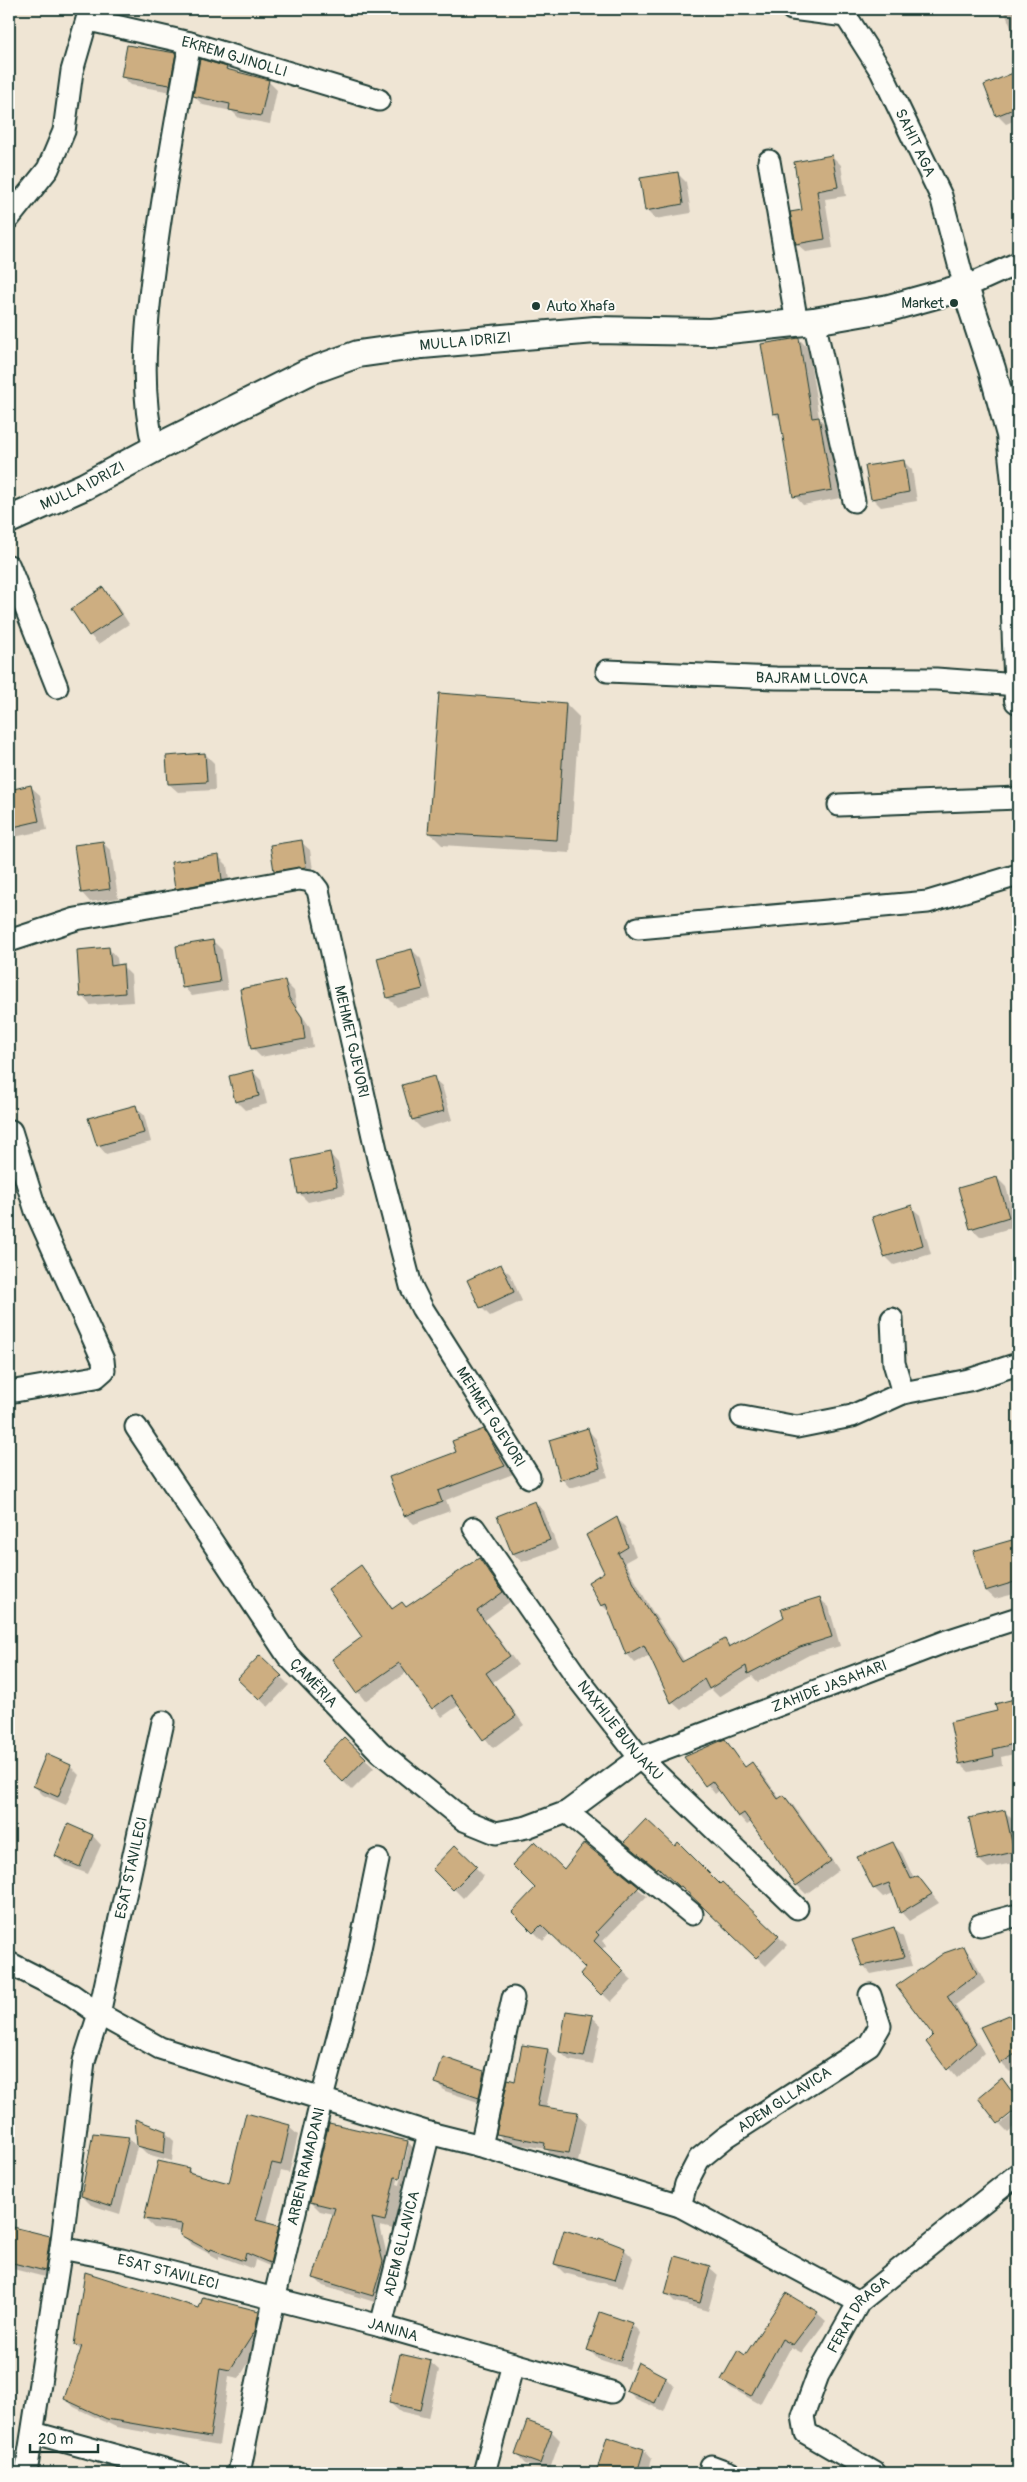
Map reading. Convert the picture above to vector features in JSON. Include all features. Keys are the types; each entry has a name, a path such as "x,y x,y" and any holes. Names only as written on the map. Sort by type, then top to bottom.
{"street":[{"path":"792,9 845,12"},
{"name":"SAHIT AGA","path":"845,12 881,71 941,196 965,287"},
{"name":"EKREM GJINOLLI","path":"9,218 48,169 64,131 72,71 90,14 379,100"},
{"path":"154,448 147,419 146,323 160,215 190,43"},
{"path":"769,161 806,322 854,502"},
{"path":"1018,263 965,287 992,368 1010,435 1016,482 1018,700"},
{"name":"MULLA IDRIZI","path":"9,520 85,486 154,448 308,372 358,354 422,345 595,330 710,332 806,322 889,308 965,287"},
{"path":"9,566 57,687"},
{"name":"BAJRAM LLOVCA","path":"607,671 776,678 936,679 1018,685"},
{"path":"839,805 1018,798"},
{"path":"638,928 928,902 1018,876"},
{"name":"MEHMET GJEVORI","path":"9,941 76,919 299,879 311,881 318,890 379,1163 411,1286 422,1308 529,1477"},
{"path":"9,1392 96,1377 104,1370 103,1360 36,1211 11,1131"},
{"path":"892,1319 894,1363 903,1393"},
{"path":"742,1417 797,1427 852,1416 903,1393 969,1380 1018,1364"},
{"name":"ÇAMËRIA","path":"136,1427 288,1656 380,1752 464,1820 496,1833 526,1827 567,1812 640,1758"},
{"name":"NAXHIJE BUNJAKU","path":"474,1528 579,1680 640,1758 797,1908"},
{"name":"ZAHIDE JASAHARI","path":"640,1758 902,1658 1018,1618"},
{"name":"ESAT STAVILECI","path":"26,2473 34,2433 61,2248 84,2060 99,2014 163,1722"},
{"path":"567,1812 692,1914"},
{"name":"ARBEN RAMADANI","path":"239,2473 274,2300 322,2098 356,1968 378,1860"},
{"path":"980,1925 1018,1916"},
{"path":"9,1963 72,1995 99,2014 160,2048 429,2133 481,2146 680,2206 859,2302"},
{"name":"ADEM GLLAVICA","path":"680,2206 686,2184 699,2159 726,2136 869,2045 880,2026 870,1995"},
{"path":"481,2146 513,1998"},
{"name":"ADEM GLLAVICA","path":"381,2326 429,2133"},
{"name":"FERAT DRAGA","path":"875,2473 806,2433 803,2416 818,2375 859,2302 1018,2174"},
{"name":"ESAT STAVILECI","path":"61,2248 122,2260 274,2300"},
{"name":"JANINA","path":"274,2300 381,2326 611,2392"},
{"path":"484,2473 512,2364"},
{"path":"34,2433 179,2473"}],"building":[{"path":"127,45 176,53 170,85 121,77"},
{"path":"200,59 227,67 226,69 269,80 261,116 229,110 230,104 193,96"},
{"path":"1018,71 1018,107 996,116 984,85"},
{"path":"832,155 838,187 817,191 825,239 796,244 790,212 802,210 794,162"},
{"path":"678,172 683,204 645,211 640,178"},
{"path":"799,338 812,418 819,417 832,490 793,497 779,413 773,414 761,344"},
{"path":"904,460 909,492 871,499 865,466"},
{"path":"103,587 121,615 89,636 71,609"},
{"path":"439,693 566,703 557,840 428,833"},
{"path":"205,753 207,782 168,784 166,756"},
{"path":"31,785 39,821 9,828 9,790"},
{"path":"302,840 306,867 274,871 270,845"},
{"path":"103,841 110,889 81,893 74,845"},
{"path":"219,855 222,880 175,889 171,862"},
{"path":"213,940 220,982 182,988 176,946"},
{"path":"109,947 111,966 123,964 125,993 80,997 77,950"},
{"path":"412,949 423,989 387,998 377,958"},
{"path":"285,980 289,998 302,1017 305,1039 251,1049 240,989"},
{"path":"253,1070 259,1096 235,1102 229,1076"},
{"path":"434,1076 444,1111 412,1120 402,1085"},
{"path":"136,1105 144,1133 97,1146 88,1118"},
{"path":"330,1152 337,1186 298,1194 292,1160"},
{"path":"997,1177 1009,1217 970,1229 958,1188"},
{"path":"912,1205 923,1245 884,1257 872,1217"},
{"path":"501,1264 514,1292 480,1308 467,1280"},
{"path":"588,1428 600,1468 560,1480 549,1440"},
{"path":"484,1429 505,1466 438,1491 442,1502 404,1516 389,1477 456,1452 452,1441"},
{"path":"535,1501 550,1540 512,1554 497,1516"},
{"path":"617,1517 628,1547 618,1553 642,1599 682,1662 725,1639 729,1647 784,1617 781,1609 820,1597 832,1637 800,1647 748,1674 746,1666 709,1689 704,1679 671,1703 644,1645 626,1655 606,1604 601,1606 588,1582 604,1572 586,1535"},
{"path":"1012,1540 1018,1560 1018,1581 985,1591 973,1551"},
{"path":"479,1558 503,1592 477,1611 510,1656 486,1673 516,1716 483,1740 451,1695 432,1709 399,1663 356,1693 332,1659 362,1637 328,1589 361,1565 392,1609 402,1602 406,1607"},
{"path":"260,1655 282,1676 259,1700 237,1679"},
{"path":"1018,1698 1018,1743 993,1749 994,1756 959,1764 950,1722 997,1711 995,1704"},
{"path":"344,1737 366,1758 343,1782 321,1761"},
{"path":"725,1739 745,1767 752,1762 778,1799 784,1795 831,1861 796,1886 744,1813 738,1817 712,1781 705,1786 684,1757"},
{"path":"46,1754 71,1765 58,1797 33,1786"},
{"path":"1005,1810 1014,1852 978,1860 969,1818"},
{"path":"646,1819 675,1846 678,1842 720,1884 722,1882 779,1936 756,1958 681,1886 679,1887 658,1867 657,1869 624,1842"},
{"path":"68,1824 93,1835 80,1867 55,1856"},
{"path":"535,1841 564,1869 584,1843 639,1887 596,1932 599,1935 594,1941 624,1971 601,1995 580,1974 585,1968 541,1925 533,1933 512,1912 535,1888 512,1865"},
{"path":"893,1842 911,1879 918,1876 932,1894 900,1913 889,1883 873,1889 857,1857"},
{"path":"455,1845 477,1866 453,1890 432,1869"},
{"path":"894,1927 904,1957 862,1966 852,1940"},
{"path":"964,1946 977,1974 947,1996 976,2043 947,2070 926,2042 933,2035 896,1986 944,1953"},
{"path":"566,2011 593,2015 584,2057 559,2052"},
{"path":"1009,2015 1018,2032 1018,2052 1000,2064 980,2027"},
{"path":"522,2045 548,2049 537,2106 578,2112 569,2153 544,2149 545,2143 496,2134 508,2079 515,2081"},
{"path":"443,2057 484,2071 479,2098 435,2083"},
{"path":"1002,2078 1018,2100 1018,2108 998,2124 978,2098"},
{"path":"246,2113 290,2125 281,2165 272,2163 256,2220 279,2226 270,2263 246,2253 244,2261 211,2249 210,2251 180,2235 182,2224 144,2219 158,2161 189,2168 188,2172 229,2183"},
{"path":"135,2119 166,2131 164,2153 137,2146"},
{"path":"329,2123 408,2141 400,2178 395,2177 385,2221 372,2218 383,2262 373,2296 313,2278 335,2208 310,2202"},
{"path":"93,2133 129,2137 112,2206 81,2196"},
{"path":"9,2226 50,2236 45,2271 9,2262"},
{"path":"564,2230 598,2240 599,2238 625,2248 615,2280 554,2264"},
{"path":"675,2256 710,2266 700,2303 665,2294"},
{"path":"85,2272 199,2308 203,2297 259,2311 255,2331 230,2370 220,2368 210,2437 107,2419 64,2399 82,2346 74,2345"},
{"path":"786,2293 818,2312 793,2345 782,2339 751,2396 721,2380 738,2350 745,2355"},
{"path":"600,2312 632,2323 620,2361 587,2350"},
{"path":"400,2354 431,2361 420,2410 389,2403"},
{"path":"638,2362 666,2377 655,2403 626,2391"},
{"path":"527,2421 552,2430 540,2464 515,2455"},
{"path":"607,2437 644,2449 637,2473 596,2473"}],"place":[{"name":"Market","path":"954,303"},
{"name":"Auto Xhafa","path":"536,306"}]}
